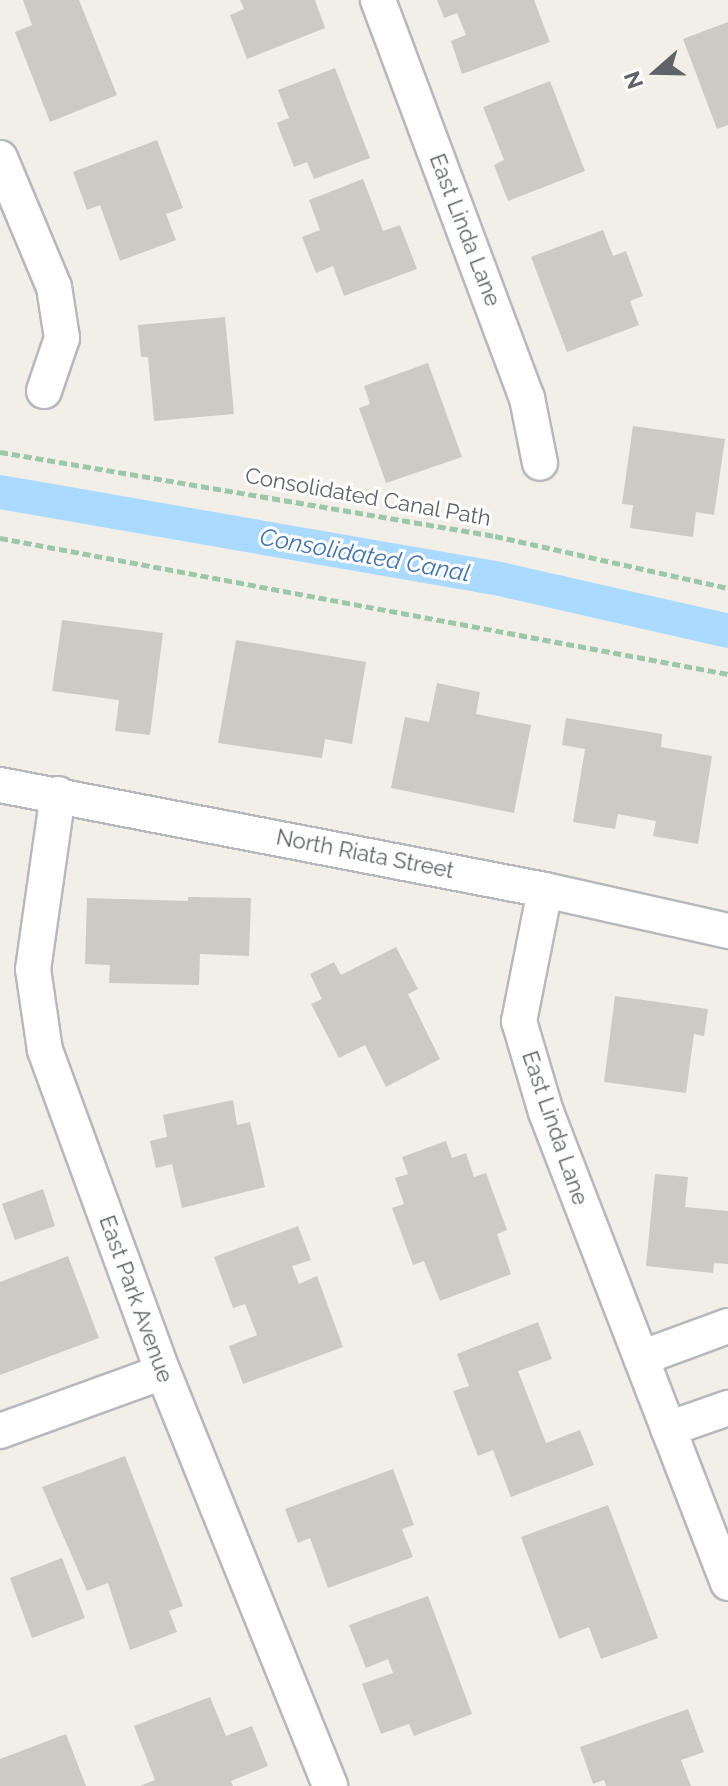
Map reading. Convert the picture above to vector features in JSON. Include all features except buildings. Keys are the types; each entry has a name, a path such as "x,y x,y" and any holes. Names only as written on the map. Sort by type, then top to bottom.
{"street":[{"name":"East Linda Lane","path":"378,0 527,398 540,463"},
{"path":"0,158 54,287 62,338 44,391"},
{"name":"North Riata Street","path":"0,785 545,890 728,931"},
{"name":"East Park Avenue","path":"58,794 33,969 36,1010 45,1050 163,1372 330,1786"},
{"name":"East Linda Lane","path":"545,890 519,1021 546,1112 728,1583"},
{"path":"641,1358 728,1326"},
{"path":"0,1431 163,1372"},
{"path":"668,1429 728,1408"}],"path":[{"name":"Consolidated Canal Path","path":"0,452 495,536 728,588"},
{"path":"0,538 728,674"}],"waterway":[{"name":"Consolidated Canal","path":"0,492 500,579 728,631"}]}
